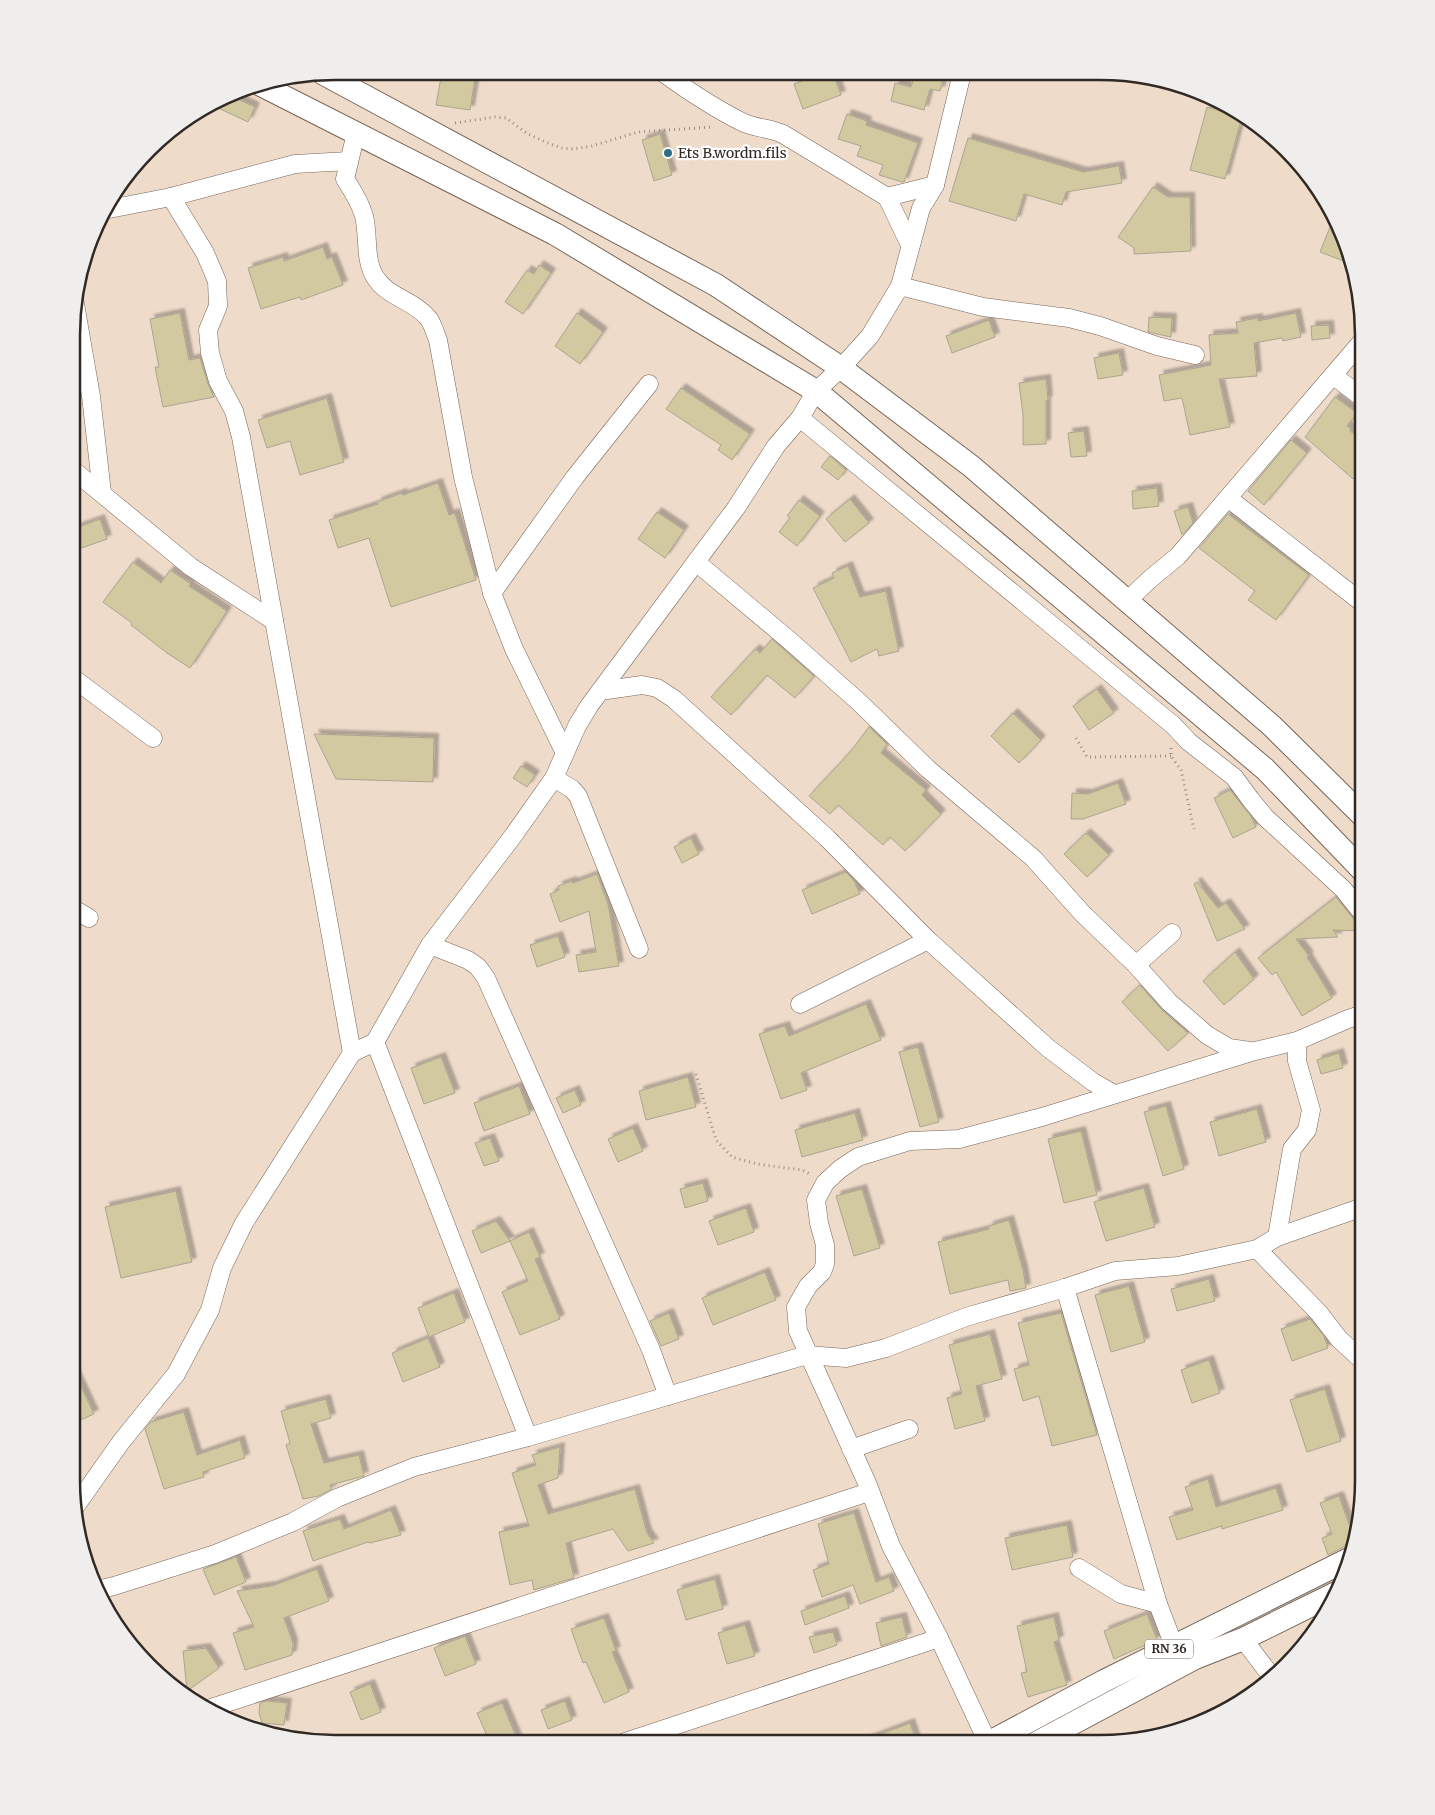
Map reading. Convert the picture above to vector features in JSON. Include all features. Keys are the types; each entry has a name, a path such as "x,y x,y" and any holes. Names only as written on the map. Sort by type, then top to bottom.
{"main road":[{"path":"335,80 716,285 842,368 970,466 1272,726 1355,808"},
{"path":"269,89 555,234 816,391 1265,769 1355,862"},
{"name":"RN 36","path":"1003,1735 1104,1681 1341,1563"},
{"name":"RN 36","path":"1051,1735 1195,1658 1243,1639 1326,1598"}],"street":[{"path":"674,80 743,123 783,134 886,197 910,245"},
{"path":"81,1498 121,1442 176,1374 210,1310 222,1268 244,1223 352,1053 374,1042 430,945 513,836 554,778 577,726 600,691 736,508 776,446 800,418 816,391 842,368 870,336 900,286 921,208 935,185 960,80"},
{"path":"356,132 345,179 356,195 364,217 368,256 374,277 388,291 409,302 429,319 438,340 463,477 492,593 514,649 565,753"},
{"path":"113,208 171,197 295,164 349,161"},
{"path":"886,197 935,185"},
{"path":"171,197 205,253 217,281 218,306 208,330 210,353 218,381 234,411 241,437 352,1053"},
{"path":"900,286 983,308 1069,318 1100,326 1157,346 1195,355"},
{"path":"1127,601 1178,556 1355,351"},
{"path":"80,360 91,396 102,493"},
{"path":"1334,376 1355,392"},
{"path":"492,593 575,477 649,384"},
{"path":"800,418 1173,725 1189,742 1234,777 1265,816 1343,889 1355,903"},
{"path":"80,476 191,567 274,621"},
{"path":"1228,498 1355,597"},
{"path":"696,562 860,702 928,769 1033,858 1082,913 1136,965 1170,1002 1207,1035 1229,1048 1255,1051"},
{"path":"80,683 153,738"},
{"path":"600,691 642,685 657,688 674,699 827,838 928,940 1048,1048 1093,1082 1114,1094"},
{"path":"554,778 572,789 578,796 639,949"},
{"path":"80,913 89,918"},
{"path":"1136,965 1172,933"},
{"path":"800,1004 928,940"},
{"path":"430,945 468,960 478,967 486,978 650,1350 668,1396"},
{"path":"984,1735 891,1546 867,1483 807,1355 798,1331 796,1307 808,1286 822,1272 825,1264 825,1245 818,1224 816,1200 825,1183 840,1169 858,1157 910,1141 959,1140 1042,1117 1255,1051 1297,1041 1355,1017"},
{"path":"1277,1237 1292,1150 1306,1130 1311,1110 1297,1061 1297,1041"},
{"path":"374,1042 528,1437"},
{"path":"104,1588 215,1554 293,1522 337,1498 414,1468 528,1437 807,1355 846,1358 886,1348 966,1317 1115,1271 1178,1266 1257,1249 1277,1237 1355,1210"},
{"path":"1257,1249 1355,1353"},
{"path":"1065,1288 1158,1604 1174,1646"},
{"path":"851,1449 909,1429"},
{"path":"217,1706 869,1492"},
{"path":"1079,1568 1121,1594 1158,1604"},
{"path":"646,1735 938,1638"},
{"path":"1243,1639 1268,1672"}],"path":[{"path":"428,130 461,121 495,117 506,118 528,134 550,144 573,149 592,146 638,132 743,123"},
{"path":"1173,725 1171,756 1181,770 1194,829"},
{"path":"1076,738 1086,757 1171,756"},
{"path":"696,1074 716,1140 732,1157 757,1164 802,1170 825,1183"}],"building":[{"path":"441,80 475,80 470,110 436,105"},
{"path":"805,80 836,80 841,95 803,109 794,84"},
{"path":"913,80 943,80 940,91 930,89 924,110 891,101 895,83 911,87"},
{"path":"237,99 255,107 248,122 218,108"},
{"path":"1207,107 1224,112 1241,122 1225,179 1190,170"},
{"path":"847,114 867,121 866,125 918,143 904,182 879,175 883,165 857,156 861,146 838,139"},
{"path":"660,134 672,175 654,181 642,140"},
{"path":"968,138 1083,172 1119,166 1122,183 1066,192 1062,205 1024,194 1016,221 949,201"},
{"path":"1153,187 1168,197 1190,197 1191,251 1134,254 1134,248 1118,237"},
{"path":"1330,227 1332,228 1343,261 1320,252"},
{"path":"323,247 327,259 332,257 343,285 301,300 300,297 261,309 248,268 283,257 284,261"},
{"path":"539,265 551,273 523,314 505,302 527,270 534,274"},
{"path":"180,313 189,360 200,358 214,397 163,407 155,367 159,367 150,319"},
{"path":"577,313 603,332 580,364 555,346"},
{"path":"1296,313 1301,337 1283,341 1282,338 1254,343 1257,376 1219,379 1230,427 1190,435 1182,398 1164,401 1159,375 1211,365 1209,335 1238,333 1236,322 1258,318 1258,321"},
{"path":"1149,317 1172,318 1171,337 1148,332"},
{"path":"989,320 995,337 952,353 946,336"},
{"path":"1329,325 1330,338 1312,340 1311,326"},
{"path":"1119,353 1123,375 1098,379 1094,358"},
{"path":"1046,379 1048,400 1046,401 1046,444 1023,445 1023,415 1019,383"},
{"path":"681,388 750,434 732,460 718,450 721,445 666,409"},
{"path":"1335,397 1355,412 1355,416 1347,426 1355,435 1355,477 1353,479 1305,437"},
{"path":"327,398 344,462 300,475 290,441 267,448 258,420"},
{"path":"1084,431 1087,456 1071,457 1068,433"},
{"path":"1291,440 1307,453 1264,505 1248,491"},
{"path":"830,456 846,470 838,480 821,467"},
{"path":"438,483 449,515 455,513 476,580 391,607 369,538 338,548 329,520 378,504 377,502 402,493 403,495"},
{"path":"1157,488 1159,506 1133,509 1132,491"},
{"path":"850,499 869,523 845,542 826,519"},
{"path":"799,500 820,516 797,546 779,532 790,518 787,516"},
{"path":"1188,507 1193,523 1182,535 1174,511"},
{"path":"657,512 684,530 665,558 638,539"},
{"path":"1228,514 1309,575 1276,620 1248,600 1255,591 1199,548"},
{"path":"100,519 107,539 80,549 80,526"},
{"path":"133,562 161,583 170,570 191,584 189,586 227,611 190,668 167,653 131,625 132,623 103,602"},
{"path":"848,566 860,597 886,591 899,651 879,656 877,649 851,662 813,588 834,578 832,573"},
{"path":"772,639 814,676 795,698 767,675 731,715 711,697 755,649 760,653"},
{"path":"1097,689 1114,713 1089,730 1073,706"},
{"path":"1013,713 1041,740 1019,763 991,736"},
{"path":"869,727 887,744 881,753 926,790 922,795 941,814 905,851 890,837 883,845 838,805 830,814 809,796 851,751"},
{"path":"314,734 434,738 433,782 336,779"},
{"path":"521,766 535,775 527,787 513,778"},
{"path":"1118,783 1126,804 1083,819 1071,819 1072,793 1088,794"},
{"path":"1230,790 1250,815 1256,827 1233,838 1214,798"},
{"path":"1086,833 1109,855 1087,877 1064,854"},
{"path":"691,838 699,854 682,863 674,847"},
{"path":"846,872 854,881 860,894 812,914 802,890"},
{"path":"597,874 608,904 619,966 579,972 576,955 596,952 589,911 560,922 550,894 559,890 558,886 572,881 573,883"},
{"path":"1197,882 1218,908 1226,903 1245,929 1217,941 1194,884"},
{"path":"1336,897 1355,921 1355,931 1333,930 1338,937 1296,939 1309,956 1307,957 1332,998 1302,1016 1276,972 1272,975 1258,958"},
{"path":"558,936 565,957 537,967 530,945"},
{"path":"1235,952 1254,979 1224,1005 1203,981"},
{"path":"1140,985 1161,1009 1188,1033 1168,1051 1122,1002"},
{"path":"866,1004 881,1040 801,1073 807,1090 781,1099 759,1034 785,1026 789,1036"},
{"path":"918,1047 939,1122 920,1127 899,1052"},
{"path":"1339,1053 1343,1068 1321,1074 1317,1060"},
{"path":"441,1057 455,1093 424,1104 411,1068"},
{"path":"688,1077 696,1107 646,1120 639,1091"},
{"path":"519,1086 530,1114 484,1131 474,1103"},
{"path":"575,1090 581,1105 563,1113 556,1098"},
{"path":"1166,1106 1184,1169 1163,1176 1144,1112"},
{"path":"1257,1109 1266,1142 1219,1156 1210,1122"},
{"path":"855,1113 863,1140 802,1157 795,1130"},
{"path":"633,1128 643,1151 618,1162 608,1139"},
{"path":"1081,1131 1097,1195 1064,1203 1048,1139"},
{"path":"490,1138 499,1161 484,1166 475,1143"},
{"path":"703,1183 708,1201 685,1208 680,1189"},
{"path":"1144,1188 1155,1227 1106,1241 1094,1202"},
{"path":"862,1189 880,1248 854,1256 836,1196"},
{"path":"176,1191 192,1262 121,1278 105,1207"},
{"path":"746,1208 754,1232 718,1245 709,1221"},
{"path":"1009,1220 1026,1288 1010,1291 1008,1280 950,1294 938,1242 989,1229 989,1226"},
{"path":"496,1221 510,1241 481,1253 472,1231"},
{"path":"529,1232 540,1257 535,1259 560,1319 520,1335 502,1292 528,1281 510,1241"},
{"path":"765,1272 776,1300 713,1325 702,1298"},
{"path":"1209,1279 1215,1301 1177,1311 1171,1289"},
{"path":"1129,1286 1145,1342 1111,1352 1095,1295"},
{"path":"454,1293 465,1322 429,1337 418,1308"},
{"path":"669,1313 679,1339 661,1346 650,1321"},
{"path":"1061,1313 1097,1435 1052,1446 1039,1396 1023,1401 1014,1369 1029,1365 1018,1323"},
{"path":"1310,1319 1324,1336 1328,1348 1292,1361 1281,1329"},
{"path":"990,1334 1002,1379 976,1386 985,1421 955,1429 947,1398 962,1394 949,1345"},
{"path":"428,1338 440,1367 403,1382 392,1353"},
{"path":"1209,1360 1220,1393 1192,1403 1181,1370"},
{"path":"80,1384 94,1414 80,1420"},
{"path":"1325,1389 1341,1441 1307,1452 1290,1400"},
{"path":"326,1399 331,1418 311,1424 324,1463 359,1455 364,1476 330,1485 332,1489 319,1496 303,1499 286,1445 290,1443 281,1411"},
{"path":"184,1412 197,1455 240,1440 245,1458 203,1472 204,1477 164,1489 145,1429 151,1422"},
{"path":"560,1447 558,1478 538,1485 548,1514 635,1489 647,1533 654,1543 628,1551 613,1529 566,1543 574,1578 534,1590 532,1580 510,1585 499,1532 529,1526 512,1473 536,1465 532,1455"},
{"path":"1208,1479 1216,1507 1276,1488 1283,1510 1222,1529 1222,1526 1177,1540 1169,1517 1193,1510 1185,1487"},
{"path":"1339,1496 1351,1527 1346,1546 1328,1555 1322,1538 1332,1534 1320,1503"},
{"path":"391,1510 401,1535 368,1542 313,1561 303,1531 340,1519 344,1529"},
{"path":"854,1513 876,1582 889,1577 894,1591 860,1604 853,1585 822,1597 813,1570 829,1564 818,1524"},
{"path":"1067,1525 1073,1557 1012,1570 1005,1538"},
{"path":"236,1557 246,1582 214,1595 203,1569"},
{"path":"317,1569 329,1601 284,1618 293,1643 292,1655 245,1670 233,1633 254,1627 237,1591 272,1586"},
{"path":"715,1579 723,1609 686,1620 677,1590"},
{"path":"845,1596 849,1608 805,1625 801,1611"},
{"path":"1147,1614 1157,1640 1114,1659 1104,1631"},
{"path":"902,1617 907,1637 881,1646 876,1623"},
{"path":"1054,1617 1059,1640 1054,1642 1067,1685 1028,1697 1021,1673 1027,1672 1017,1626"},
{"path":"604,1618 616,1651 612,1652 629,1692 604,1703 586,1662 583,1663 571,1629"},
{"path":"745,1625 755,1656 727,1664 718,1633"},
{"path":"833,1632 837,1645 814,1653 809,1637"},
{"path":"465,1636 476,1664 445,1676 434,1648"},
{"path":"206,1648 219,1668 189,1689 187,1687 183,1651"},
{"path":"370,1684 381,1712 361,1720 350,1692"},
{"path":"266,1701 287,1703 284,1725 262,1723 259,1713 260,1703"},
{"path":"565,1701 572,1720 548,1729 541,1710"},
{"path":"502,1703 516,1735 487,1735 477,1713"},
{"path":"910,1723 914,1735 878,1735"}],"place":[{"name":"Ets B.wordm.fils","path":"668,153"}]}
